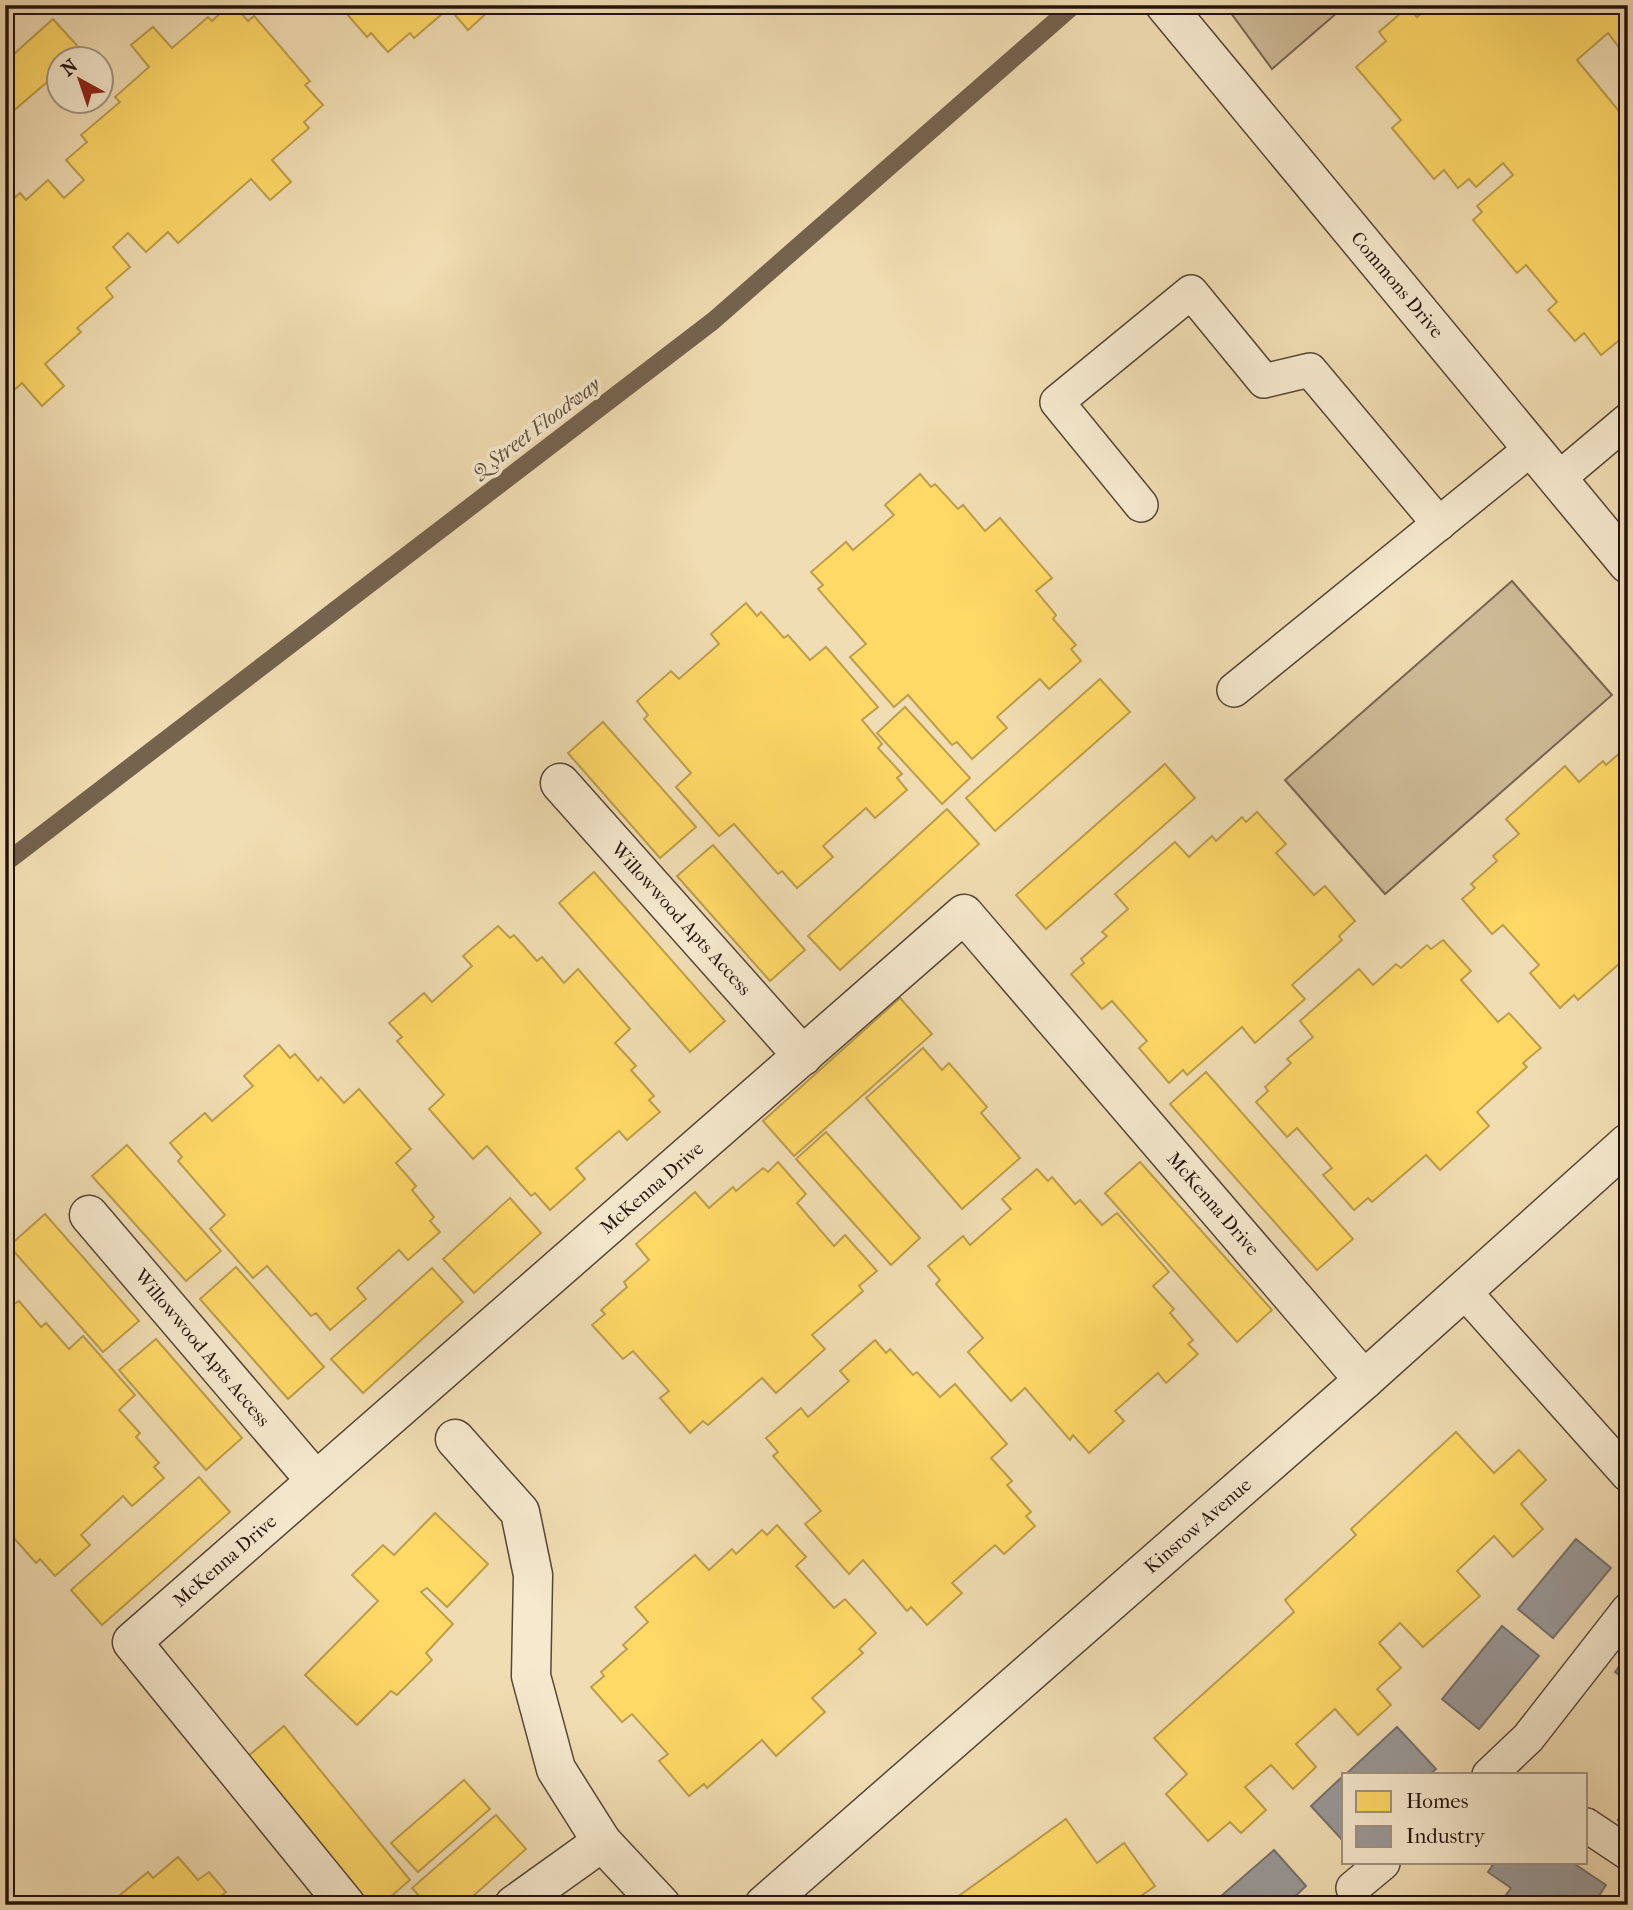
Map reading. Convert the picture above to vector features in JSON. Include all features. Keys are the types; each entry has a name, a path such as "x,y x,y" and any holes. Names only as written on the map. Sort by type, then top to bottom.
{"street":[{"name":"Commons Drive","path":"1166,5 1628,564"},
{"name":"Willowwood Apts Access","path":"560,783 803,1056"},
{"name":"McKenna Drive","path":"346,1905 132,1642 964,914 1364,1380"},
{"name":"Kinsrow Avenue","path":"764,1905 1364,1380 1628,1143"},
{"name":"Willowwood Apts Access","path":"89,1215 316,1482"},
{"path":"455,1439 520,1512 533,1575 531,1676 556,1769 602,1842 661,1905"},
{"path":"514,1905 602,1842"}],"lane":[{"path":"1141,505 1057,402 1191,292 1264,381 1310,370 1439,524"},
{"path":"1558,479 1628,420"},
{"path":"1234,690 1532,448"},
{"path":"1463,1290 1628,1475"},
{"path":"1501,1772 1628,1611"},
{"path":"1588,1826 1628,1853"},
{"path":"1353,1888 1382,1864"}],"shaded area":[{"path":"1225,5 1346,5 1272,69"},
{"path":"1512,581 1612,695 1385,894 1285,780"}],"building: Homes":[{"path":"229,5 234,5 248,21 254,16 310,81 305,85 323,105 304,122 309,128 272,160 291,182 270,200 251,179 178,243 168,232 146,252 128,233 113,247 130,267 106,288 113,297 77,328 81,332 45,364 64,386 42,406 22,383 5,398 5,206 20,193 26,200 48,180 64,198 84,180 66,160 87,142 81,135 103,116 116,116 116,105 120,102 116,96 149,67 131,45 153,27 172,48 208,17 212,21"},
{"path":"339,5 486,5 490,10 468,30 449,8 414,38 410,33 388,52 371,33 367,37"},
{"path":"1431,5 1628,5 1628,45 1621,50 1608,33 1577,60 1628,122 1628,333 1601,355 1584,333 1575,341 1548,310 1557,302 1526,265 1517,273 1473,220 1482,212 1477,206 1513,175 1503,163 1476,187 1469,179 1458,188 1444,170 1434,179 1392,128 1401,120 1356,67 1386,41 1379,32 1408,7 1417,17"},
{"path":"53,19 77,46 46,46 46,83 5,118 5,62"},
{"path":"920,474 931,487 935,484 958,509 963,505 985,531 1000,518 1052,578 1036,591 1056,615 1053,619 1076,645 1071,649 1081,661 1049,689 1040,679 997,717 1007,728 972,759 957,742 952,745 908,695 894,707 850,657 866,644 818,589 823,585 811,572 846,542 853,550 894,515 885,505"},
{"path":"746,603 757,616 761,612 784,638 788,635 810,660 826,647 878,707 862,720 882,744 878,748 902,774 897,778 907,790 875,818 866,808 823,846 833,857 797,888 782,871 778,874 734,824 719,836 676,787 691,773 644,719 648,715 637,701 671,671 679,679 719,644 711,634"},
{"path":"1100,679 1130,712 995,831 966,798"},
{"path":"905,707 970,778 942,804 877,733"},
{"path":"603,722 696,827 660,858 568,753"},
{"path":"1628,746 1628,956 1578,1000 1574,995 1560,1008 1530,973 1539,965 1503,925 1492,934 1462,899 1475,888 1471,884 1497,861 1493,856 1519,834 1506,819 1565,766 1579,782 1603,761 1606,765"},
{"path":"1165,764 1195,798 1046,929 1016,895"},
{"path":"947,809 979,844 840,970 808,936"},
{"path":"1257,812 1286,844 1276,853 1314,895 1325,886 1355,921 1339,936 1342,940 1292,985 1305,999 1255,1043 1242,1027 1187,1075 1183,1070 1169,1083 1139,1048 1147,1041 1112,1001 1102,1009 1071,974 1084,963 1081,959 1107,936 1102,932 1128,909 1115,894 1175,842 1189,857 1212,836 1216,841 1242,817 1246,822"},
{"path":"713,845 805,950 770,981 677,876"},
{"path":"594,872 725,1021 690,1052 559,903"},
{"path":"498,926 510,938 514,935 537,961 542,957 564,983 578,969 630,1029 615,1043 636,1066 631,1070 654,1096 649,1100 660,1112 627,1140 619,1131 576,1168 585,1179 550,1210 535,1193 531,1196 487,1146 473,1159 429,1109 444,1095 397,1041 402,1037 389,1023 424,993 432,1002 472,966 463,956"},
{"path":"1443,940 1471,971 1461,980 1498,1022 1509,1013 1541,1048 1523,1063 1527,1067 1477,1112 1489,1126 1440,1170 1426,1155 1372,1202 1368,1198 1354,1210 1323,1175 1332,1168 1297,1128 1287,1137 1256,1102 1268,1091 1265,1087 1291,1063 1287,1059 1313,1037 1300,1021 1359,969 1373,985 1396,964 1401,968 1427,945 1431,949"},
{"path":"900,998 932,1034 794,1156 763,1121"},
{"path":"279,1045 290,1058 295,1054 318,1081 321,1077 344,1103 359,1089 411,1149 396,1163 416,1186 412,1190 434,1217 430,1221 440,1232 408,1260 399,1250 357,1288 366,1299 330,1330 316,1313 311,1316 267,1266 253,1278 210,1229 225,1215 178,1161 182,1157 170,1143 205,1113 212,1121 253,1086 244,1076"},
{"path":"923,1048 942,1070 949,1063 987,1107 981,1113 1020,1158 962,1209 866,1098"},
{"path":"1206,1072 1353,1239 1317,1270 1170,1104"},
{"path":"826,1132 920,1238 891,1265 796,1159"},
{"path":"127,1145 221,1251 186,1281 92,1176"},
{"path":"778,1162 806,1194 797,1203 834,1246 845,1235 877,1271 859,1286 863,1291 812,1335 825,1349 776,1393 762,1378 708,1425 703,1421 690,1433 660,1398 669,1391 633,1351 623,1359 592,1325 605,1314 601,1310 627,1287 624,1282 649,1260 636,1244 695,1192 709,1208 733,1187 736,1191 763,1168 768,1172"},
{"path":"1140,1162 1272,1310 1237,1342 1105,1193"},
{"path":"1037,1169 1048,1181 1052,1177 1075,1204 1080,1200 1102,1225 1117,1213 1169,1272 1153,1286 1174,1309 1170,1313 1193,1340 1188,1344 1198,1354 1166,1383 1158,1373 1115,1411 1124,1421 1089,1453 1073,1435 1070,1440 1025,1388 1011,1401 968,1352 983,1338 936,1284 940,1280 928,1266 963,1236 970,1245 1011,1209 1002,1199"},
{"path":"510,1198 541,1233 474,1293 443,1259"},
{"path":"45,1214 139,1321 103,1352 9,1246"},
{"path":"236,1267 324,1367 288,1399 200,1299"},
{"path":"432,1268 463,1302 363,1393 331,1359"},
{"path":"5,1294 14,1304 19,1301 41,1327 46,1323 69,1349 83,1336 135,1395 119,1410 140,1433 136,1437 159,1463 154,1467 164,1478 132,1506 123,1496 81,1535 90,1545 55,1576 40,1559 36,1563 5,1528"},
{"path":"156,1339 242,1438 206,1470 119,1370"},
{"path":"875,1340 886,1353 890,1349 913,1375 917,1372 940,1397 955,1384 1007,1444 991,1458 1012,1481 1007,1485 1031,1512 1026,1516 1035,1526 1004,1554 995,1545 952,1583 962,1593 927,1625 911,1607 907,1611 863,1560 849,1574 805,1524 821,1511 773,1456 778,1452 766,1438 801,1408 808,1417 849,1381 840,1371"},
{"path":"1456,1432 1494,1473 1519,1450 1546,1480 1521,1504 1543,1529 1513,1557 1494,1536 1457,1571 1480,1596 1423,1647 1400,1623 1379,1643 1401,1668 1377,1689 1391,1705 1358,1735 1335,1709 1296,1744 1316,1767 1293,1789 1271,1765 1245,1787 1266,1810 1241,1833 1230,1822 1208,1841 1166,1794 1187,1774 1154,1738 1294,1612 1285,1600 1356,1535 1351,1529"},
{"path":"199,1477 230,1512 102,1625 71,1590"},
{"path":"435,1513 488,1564 447,1607 427,1588 421,1592 453,1624 426,1653 432,1660 397,1695 391,1691 357,1725 305,1675 378,1601 352,1575 383,1545 394,1555"},
{"path":"777,1525 806,1557 796,1566 834,1608 845,1599 876,1633 859,1649 863,1653 812,1698 825,1712 776,1756 762,1740 707,1788 704,1784 689,1796 659,1761 668,1754 632,1714 622,1722 591,1687 604,1676 601,1672 627,1649 623,1645 648,1622 635,1607 695,1555 709,1570 732,1549 736,1554 762,1530 767,1535"},
{"path":"284,1726 410,1880 381,1905 370,1905 247,1757"},
{"path":"464,1780 490,1809 418,1872 391,1843"},
{"path":"496,1815 526,1849 463,1905 427,1905 412,1888"},
{"path":"1066,1819 1097,1863 1124,1843 1155,1886 1128,1905 946,1905"},
{"path":"178,1857 198,1880 209,1872 226,1892 213,1902 215,1905 108,1905 148,1872 153,1878"}],"building: Industry":[{"path":"1576,1539 1611,1568 1553,1638 1518,1609"},
{"path":"1502,1626 1539,1656 1479,1729 1442,1699"},
{"path":"1628,1655 1628,1681 1615,1672"},
{"path":"1397,1727 1436,1769 1431,1773 1347,1773"},
{"path":"1342,1777 1342,1840 1311,1806"},
{"path":"1628,1805 1628,1826 1618,1820"},
{"path":"1274,1850 1306,1886 1286,1905 1224,1905 1219,1898"},
{"path":"1493,1864 1574,1864 1606,1885 1593,1905 1503,1905 1500,1903 1511,1888 1488,1872"}],"waterway":[{"name":"Q Street Floodway","path":"5,863 713,321 1074,5"}]}
